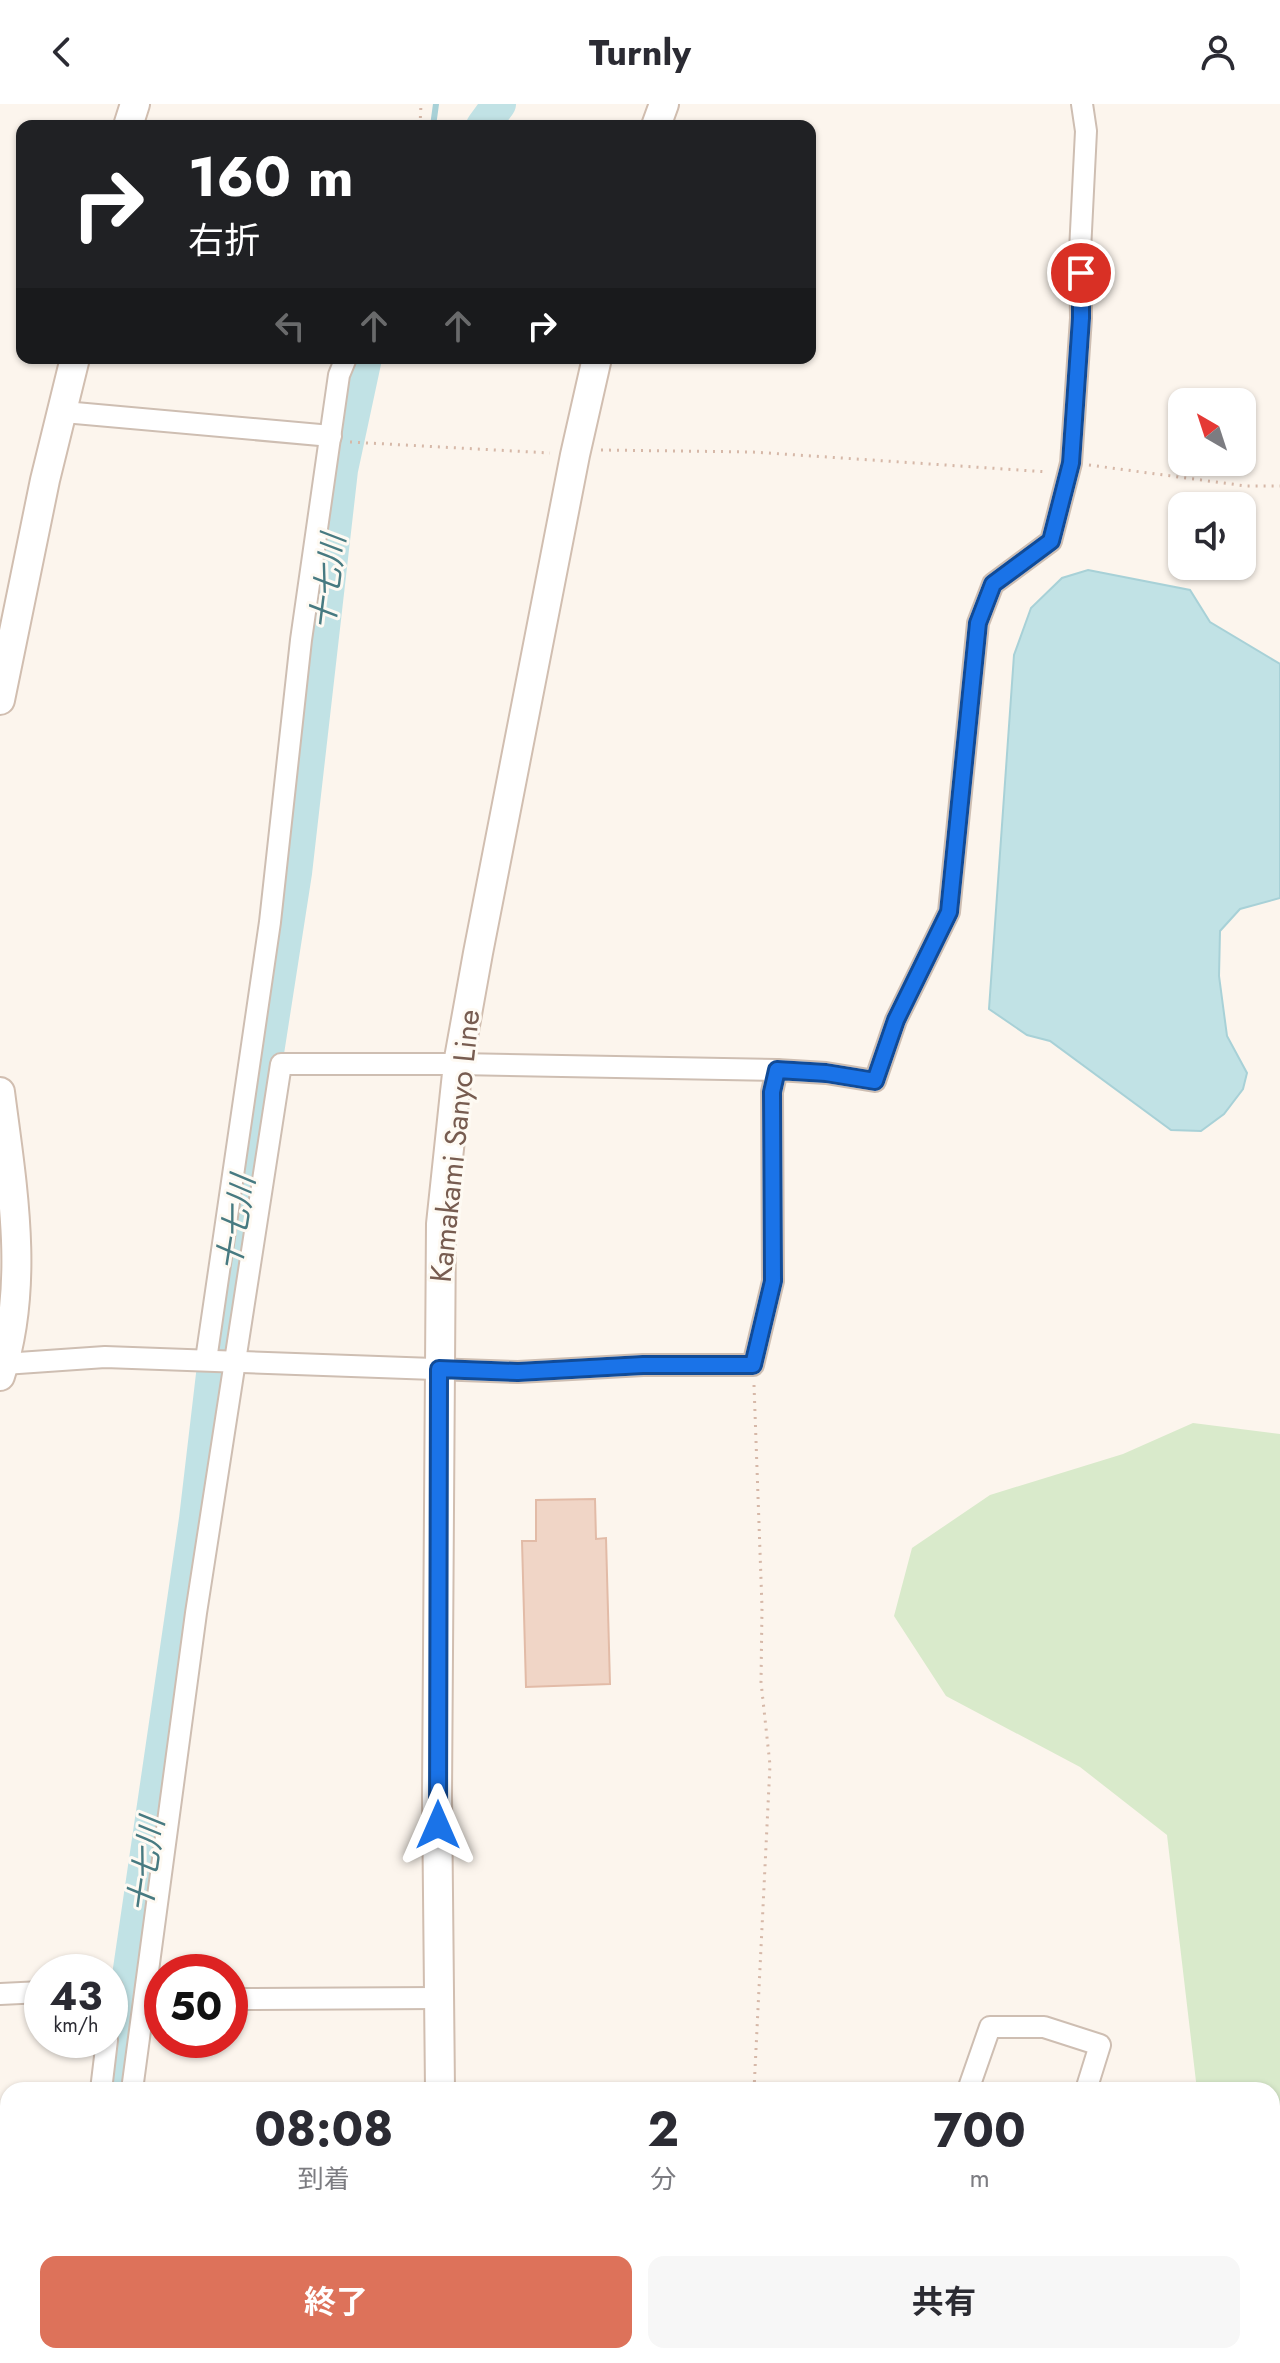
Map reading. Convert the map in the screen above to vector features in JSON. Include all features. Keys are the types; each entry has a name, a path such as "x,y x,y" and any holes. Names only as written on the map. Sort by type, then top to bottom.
{"main road":[{"path":"0,700 45,480 74,364"},
{"name":"Kamakami Sanyo Line","path":"440,2082 437,1796 441,1224 458,1064 575,455 596,364"},
{"path":"0,1092 18,1277 2,1370"}],"street":[{"path":"158,1954 194,1628 281,1064 777,1070 826,1073 875,1081 896,1020 949,912 978,623 993,584 1051,541 1069,468 1081,318 1080,251 1086,131 1082,104"},
{"path":"206,1360 270,922 301,640 339,375 344,364"},
{"path":"64,412 331,436"},
{"path":"2,1370 105,1357 518,1372 643,1365 753,1365 773,1281 772,1092 777,1070"},
{"path":"0,1994 24,1993"},
{"path":"248,1999 439,1998"},
{"path":"971,2082 990,2027 1044,2027 1100,2045 1088,2082"},
{"path":"134,2082 144,2036"},
{"path":"102,2082 105,2058"}],"path":[{"path":"352,442 575,455 605,450 753,452 1069,468 1246,486 1280,486"},
{"path":"753,1365 762,1607 761,1682 770,1765 754,2082"}],"green space":[{"path":"1193,1423 1280,1434 1280,2082 1196,2082 1167,1835 1080,1767 946,1696 894,1616 912,1548 990,1495 1123,1454"}],"water":[{"path":"1088,570 1190,590 1210,622 1280,664 1280,898 1240,909 1220,931 1219,976 1227,1036 1247,1073 1243,1089 1224,1114 1201,1131 1171,1130 1050,1041 1027,1035 989,1009 1014,655 1031,608 1062,578"}],"building":[{"path":"595,1499 596,1539 606,1538 610,1684 526,1687 522,1541 536,1541 536,1500"}],"waterway":[{"path":"434,120 436,104"},
{"name":"十七川","path":"487,120 499,104"},
{"name":"十七川","path":"117,2082 124,2010 196,1519 218,1332 252,1149 295,873 341,470 364,364"}],"route":[{"path":"438,1825 439,1369 518,1372 643,1365 753,1365 773,1281 772,1092 777,1070 826,1073 875,1081 896,1020 949,912 978,623 993,584 1051,541 1071,463 1081,273"}]}
